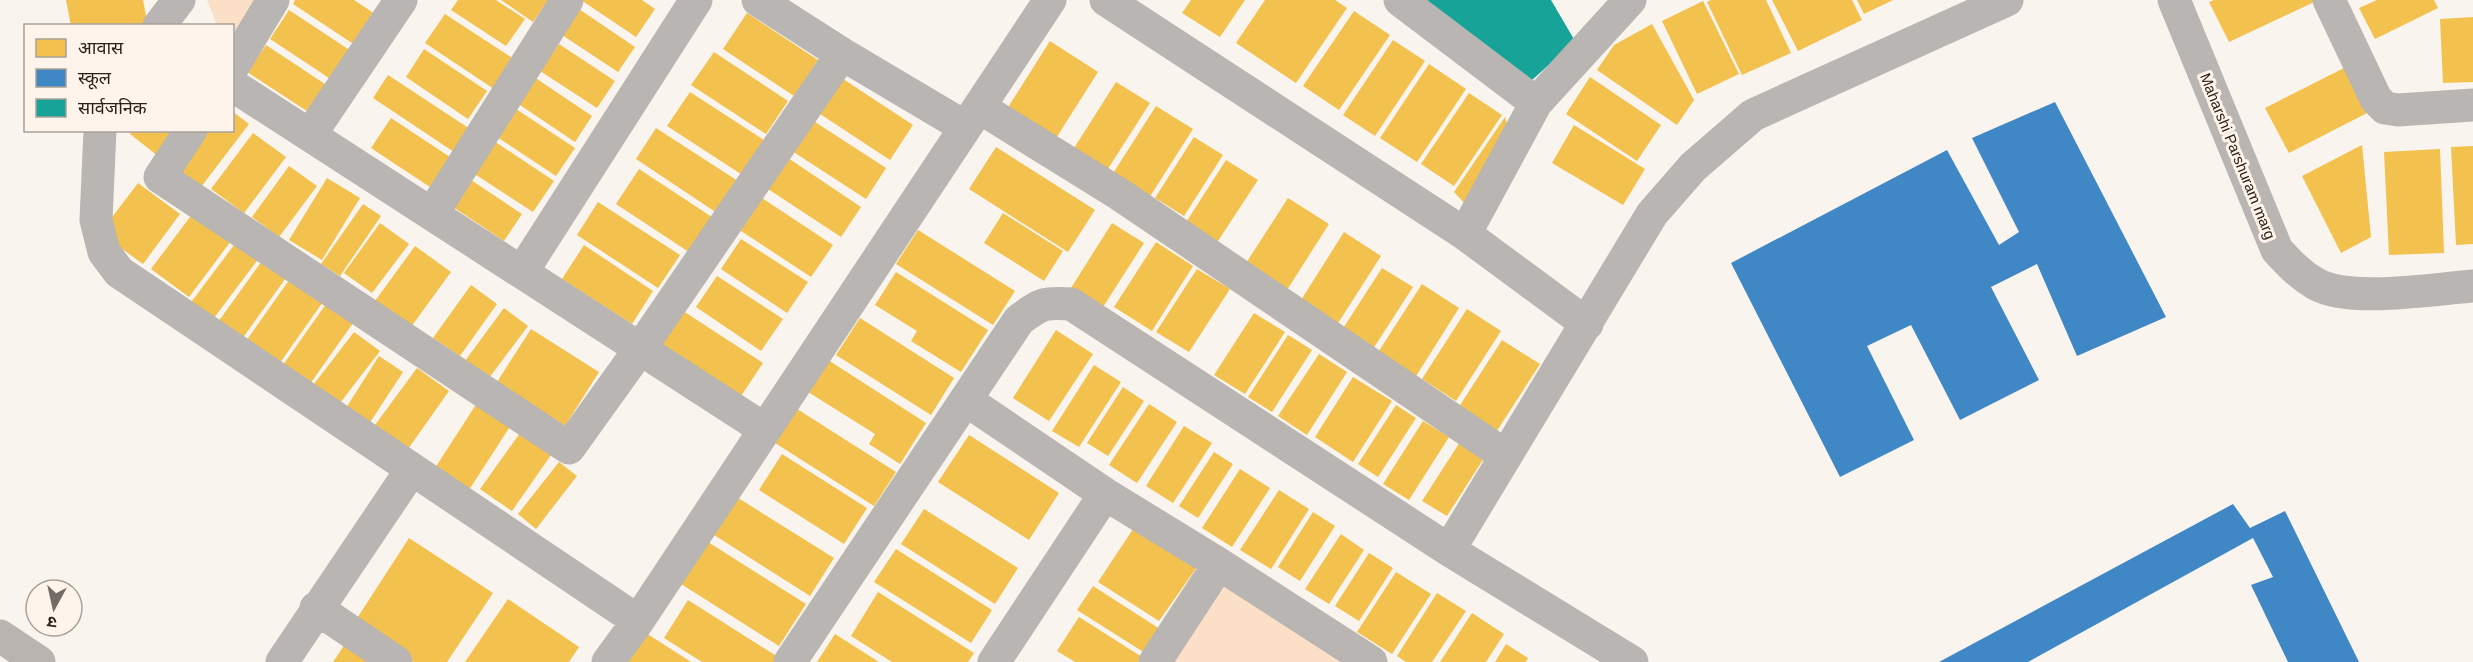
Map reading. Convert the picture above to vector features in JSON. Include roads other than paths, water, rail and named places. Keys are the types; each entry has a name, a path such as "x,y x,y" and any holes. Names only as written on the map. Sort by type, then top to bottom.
{"main road":[{"path":"0,636 39,662"}],"street":[{"path":"161,24 180,0"},
{"path":"180,0 187,24"},
{"path":"234,65 273,0"},
{"path":"310,135 401,0"},
{"path":"432,214 567,0"},
{"path":"522,272 696,0"},
{"path":"758,0 842,54 972,117 1119,194 1506,456"},
{"path":"609,662 1050,0"},
{"path":"1106,0 1465,234 1587,324"},
{"path":"1400,0 1536,103"},
{"path":"1465,234 1536,103 1630,0"},
{"path":"1449,550 1652,214 1693,167 1753,115 2007,0"},
{"name":"Maharshi Parshuram marg","path":"2174,0 2277,250 2295,269 2317,285 2360,295 2473,286"},
{"path":"2329,0 2376,99 2385,108 2398,110 2473,105"},
{"path":"190,132 160,177 569,448 640,349 842,54"},
{"path":"234,86 764,429"},
{"path":"100,132 96,220 104,252 119,272 638,621"},
{"path":"790,662 1019,320 1041,304 1071,304 1449,550 1632,662"},
{"path":"966,400 1105,494 1371,662"},
{"path":"282,662 412,469"},
{"path":"994,662 1105,494"},
{"path":"1155,662 1219,564"},
{"path":"316,609 396,662"}]}
